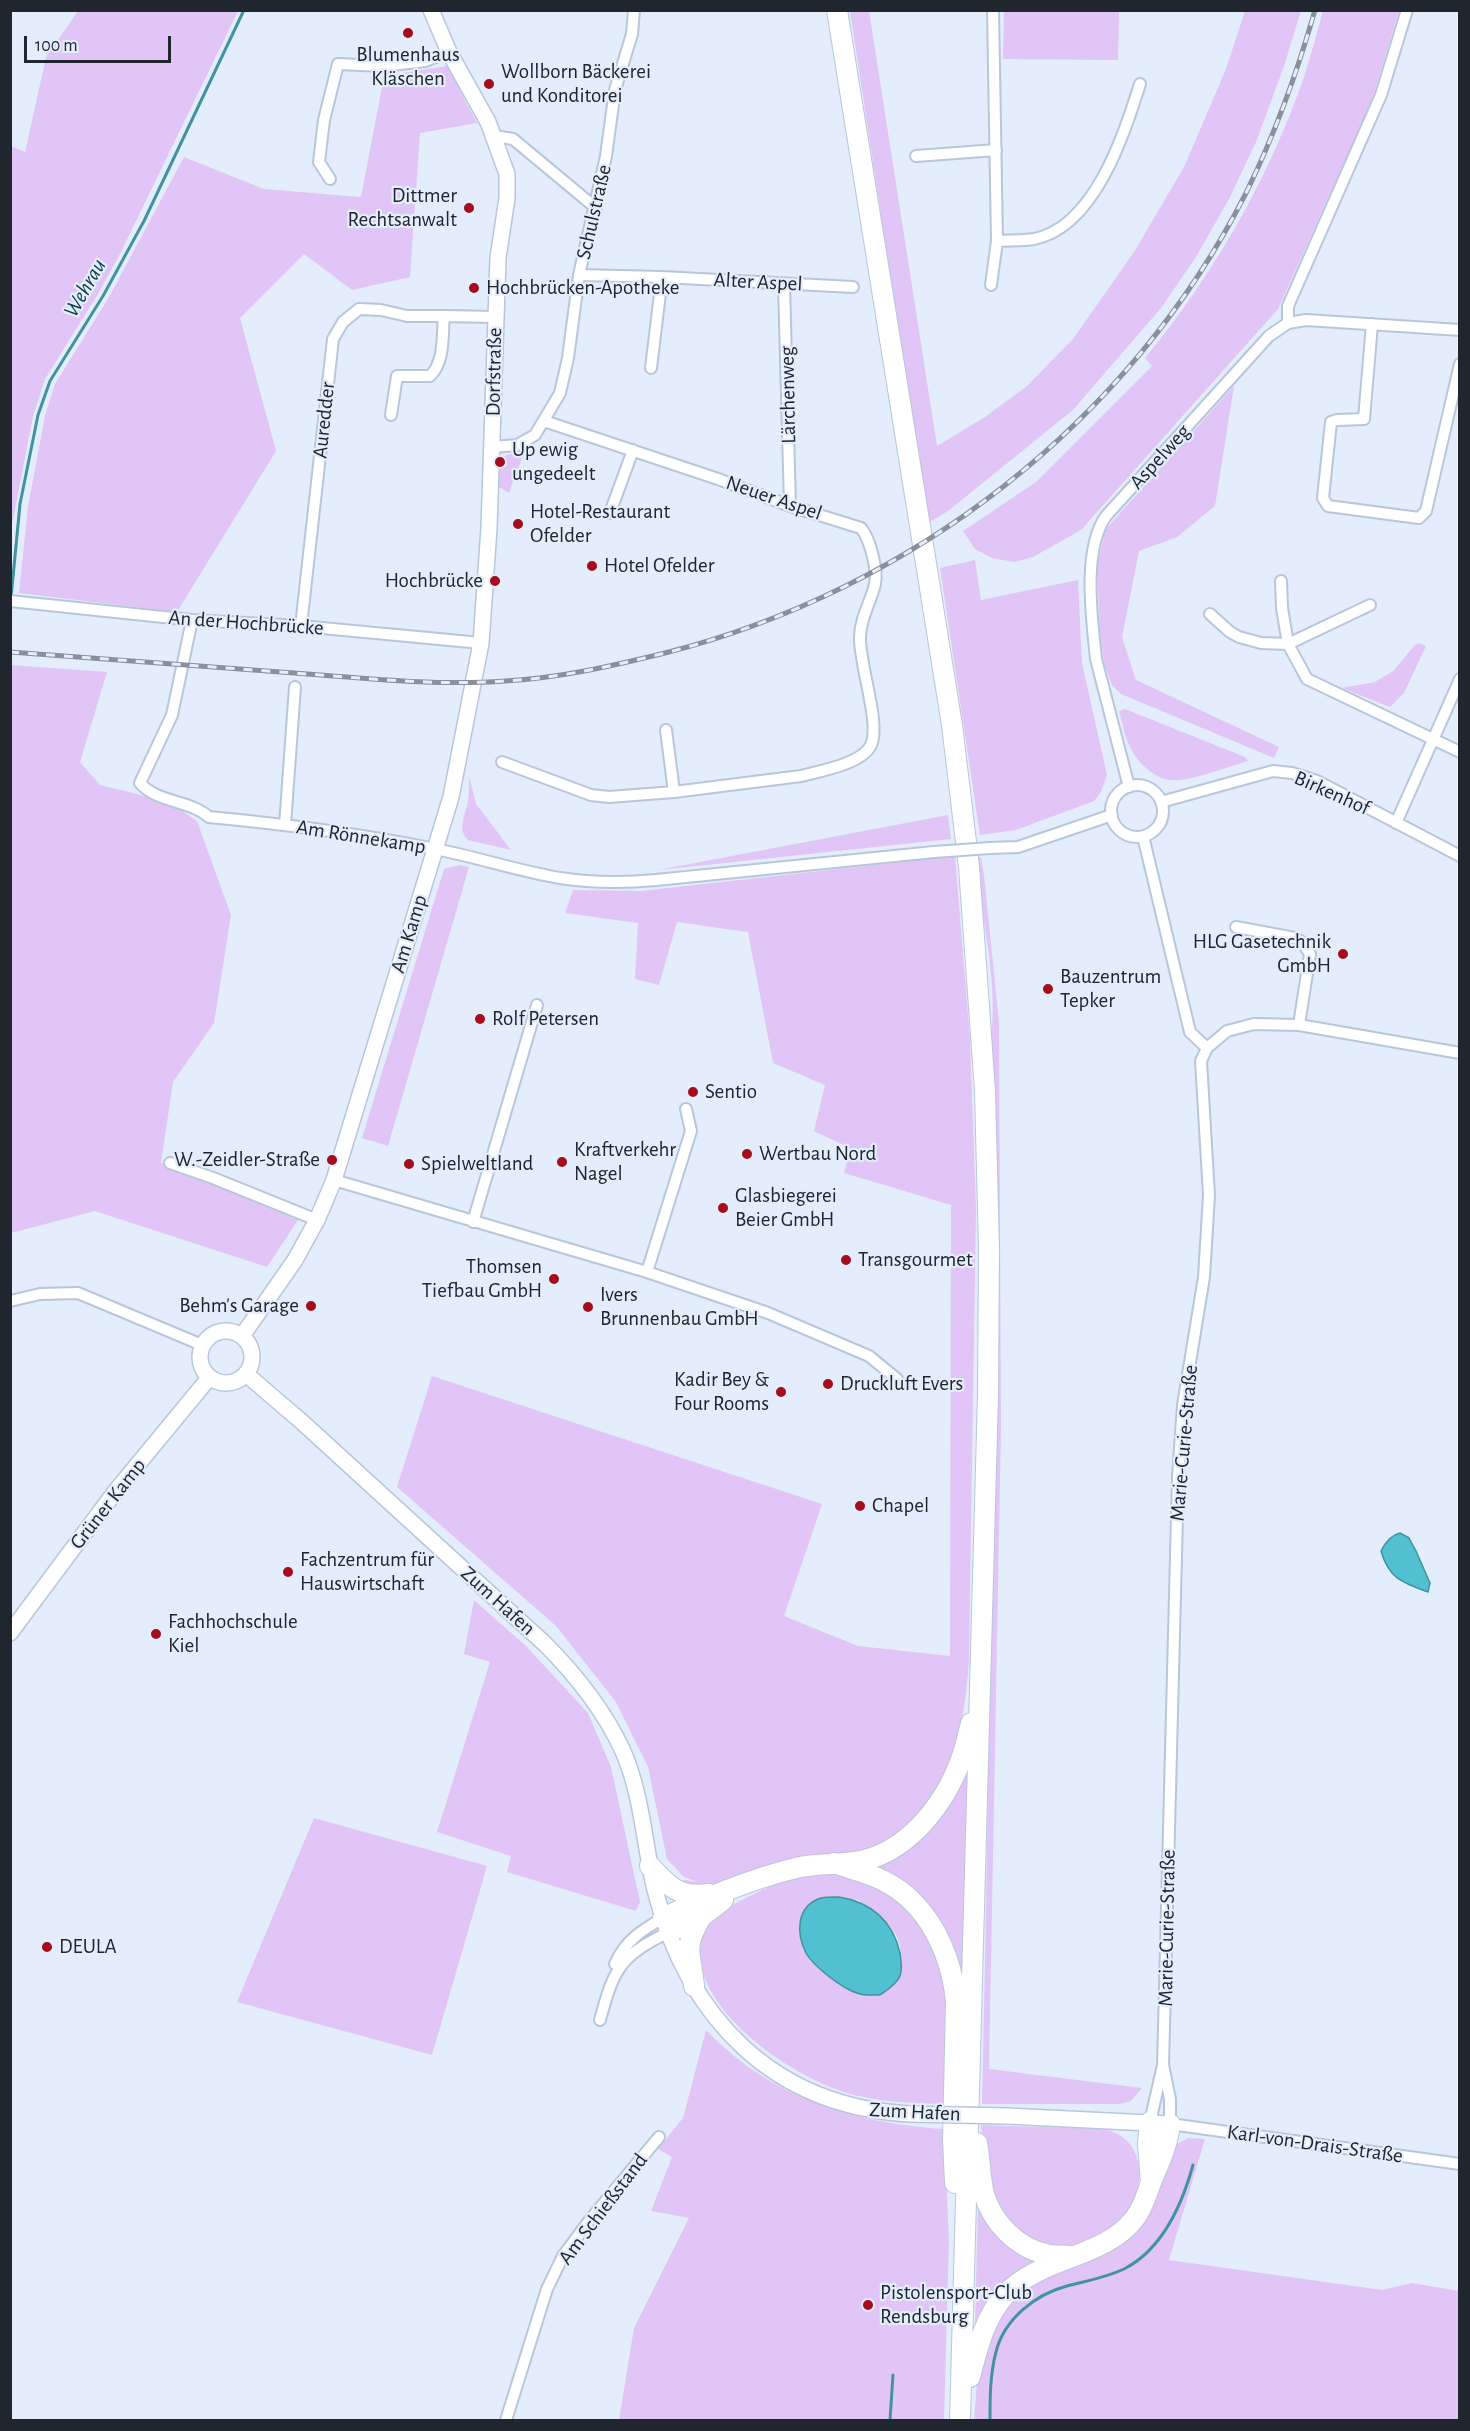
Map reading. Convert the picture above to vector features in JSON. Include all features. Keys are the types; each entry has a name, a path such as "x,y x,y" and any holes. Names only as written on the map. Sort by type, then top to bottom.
{"highway":[{"path":"837,10 952,725 971,889 985,1091 988,1394 960,2418"},
{"path":"666,1925 718,1895 798,1867 862,1861 889,1850 918,1828 939,1802 954,1777 964,1752 973,1717 982,1649"},
{"path":"834,1863 883,1880 910,1900 931,1925 951,1967 956,2001 953,2139 957,2250 965,2279"},
{"path":"650,1866 666,1884 684,1894 718,1895"},
{"path":"694,1986 688,1948 693,1931 701,1917 739,1888"},
{"path":"666,1925 701,1917"},
{"path":"969,2094 984,2194 997,2222 1007,2233 1031,2249 1046,2254 1072,2256"},
{"path":"960,2418 978,2346 987,2323 1006,2294 1045,2268 1107,2242 1122,2232 1135,2218 1166,2151 1160,2123"}],"main road":[{"name":"Dorfstraße","path":"431,10 449,52 494,136 507,174 507,198 498,258 493,447 481,643"},
{"name":"Am Kamp","path":"242,1336 295,1260 317,1220 334,1180 437,849 456,775 481,643"},
{"path":"216,1332 234,1332 242,1336 252,1350 251,1367 246,1374 233,1383 223,1383 209,1378 200,1361 202,1345 216,1332"},
{"name":"Zum Hafen","path":"246,1374 302,1422 566,1665 602,1711 622,1751 634,1784 650,1866 666,1925 679,1959 694,1986 724,2028 755,2058 805,2090 835,2102 882,2113 1160,2123"},
{"name":"Grüner Kamp","path":"10,1633 115,1492 209,1378"}],"street":[{"name":"Schulstraße","path":"493,447 517,445 535,435 560,393 568,358 579,275 596,208 615,90 632,34 634,10"},
{"path":"991,285 997,241 993,10"},
{"path":"1407,10 1381,95 1288,306 1288,323 1306,320 1460,330"},
{"path":"330,180 319,162 324,120 338,64 392,66 425,61 449,52"},
{"path":"997,241 1036,239 1069,223 1104,178 1126,127 1140,84"},
{"path":"494,136 513,139 596,208"},
{"path":"916,156 996,150"},
{"name":"Alter Aspel","path":"579,275 853,287"},
{"path":"651,368 662,277"},
{"name":"Lärchenweg","path":"784,284 790,506"},
{"name":"Auredder","path":"301,626 333,339 344,322 359,309 381,310 407,316 495,317"},
{"path":"391,415 397,376 430,376 436,370 441,351 444,316"},
{"name":"Aspelweg","path":"1129,787 1096,659 1091,567 1096,536 1106,516 1269,336 1288,323"},
{"path":"1372,324 1364,420 1331,422 1323,498 1328,506 1419,518 1426,511 1460,364"},
{"name":"Neuer Aspel","path":"544,420 790,506 861,528 867,535 876,582 860,634 860,651 874,736 867,752 841,765 801,776 674,792"},
{"path":"610,513 633,450"},
{"path":"1281,582 1282,608 1288,644 1307,679 1460,752"},
{"name":"An der Hochbrücke","path":"15,601 192,620 301,626 481,643"},
{"path":"1210,614 1239,637 1261,643 1288,644 1370,605"},
{"name":"Am Rönnekamp","path":"192,620 172,715 140,783 148,793 188,805 208,817 285,825 437,849 558,878 623,883 934,852 1018,847 1112,815"},
{"path":"1396,823 1460,679"},
{"name":"Am Rönnekamp","path":"285,825 295,687"},
{"path":"502,762 591,795 609,797 674,792 666,730"},
{"name":"Birkenhof","path":"1161,802 1262,774 1283,771 1317,782 1460,856"},
{"path":"1143,786 1150,789 1161,802 1161,820 1152,832 1143,836 1128,835 1120,831 1112,815 1113,801 1122,790 1129,787 1143,786"},
{"path":"1143,836 1191,1032 1206,1048 1227,1031 1254,1024 1299,1025 1460,1053"},
{"path":"1236,927 1295,938 1302,942 1310,954 1299,1025"},
{"path":"473,1222 537,1005"},
{"name":"Marie-Curie-Straße","path":"1160,2123 1178,1477 1183,1405 1204,1277 1209,1196 1200,1080 1201,1061 1206,1048"},
{"path":"647,1272 692,1131 686,1109"},
{"path":"170,1163 317,1220"},
{"path":"334,1180 647,1272 768,1312 869,1356 897,1379"},
{"path":"10,1301 40,1294 78,1293 202,1345"},
{"path":"600,2020 616,1962 629,1942 641,1931 666,1925"},
{"name":"Marie-Curie-Straße","path":"1160,2123 1170,2100 1163,2065"},
{"name":"Karl-von-Drais-Straße","path":"1160,2123 1460,2164"},
{"name":"Am Schießstand","path":"506,2421 547,2289 563,2256 659,2137"}],"shaded area":[{"path":"78,11 238,11 121,252 98,294 45,379 33,416 11,530 11,146 25,152 46,57"},
{"path":"850,11 869,11 937,446 985,417 1027,386 1073,339 1134,252 1184,167 1226,69 1245,11 1301,11 1283,69 1256,142 1229,199 1196,257 1161,308 1073,410 948,511 928,523"},
{"path":"1004,11 1119,11 1118,60 1003,59"},
{"path":"1323,11 1399,11 1372,100 1278,309 1081,530 1033,557 1014,562 992,558 975,549 963,531 1036,482 1152,366 1145,358 1194,293 1216,259 1237,225 1274,153 1304,77"},
{"path":"447,66 477,123 420,133 410,277 352,290 304,254 240,318 276,451 177,612 19,593 28,506 45,416 55,384 109,297 184,157 264,189 361,197 384,76"},
{"path":"1234,386 1215,506 1177,537 1139,551 1122,637 1136,680 1279,747 1274,758 1121,694 1111,684 1104,662 1100,633 1097,567 1105,530"},
{"path":"525,449 509,493 494,484 496,459"},
{"path":"975,560 981,600 1078,580 1082,663 1107,775 1101,792 1094,801 1016,830 980,835 940,568"},
{"path":"1419,643 1426,646 1404,693 1390,707 1342,688 1375,682 1393,671"},
{"path":"11,665 107,672 80,762 100,785 169,802 197,821 231,915 214,1023 173,1082 161,1163 298,1220 267,1267 95,1211 11,1233"},
{"path":"1125,709 1245,757 1248,761 1186,779 1163,778 1144,766 1131,749 1119,711"},
{"path":"469,776 476,804 511,850 468,840 465,836 462,827 468,802"},
{"path":"948,815 951,839 658,870"},
{"path":"955,856 970,1040 976,1209 969,1659 956,1746 933,1796 916,1817 893,1836 866,1851 703,1888 682,1886 684,1880 698,1882 684,1877 667,1859 648,1767 616,1702 556,1626 397,1487 432,1376 822,1504 784,1616 858,1646 950,1656 951,1205 844,1173 850,1148 814,1131 825,1085 773,1063 748,932 677,922 659,985 635,979 638,923 565,913 573,890 641,891"},
{"path":"975,857 981,857 984,875 999,1023 1001,1427 989,2069 1142,2088 1131,2101 1119,2104 982,2104 996,1227 990,1047 993,999"},
{"path":"459,865 469,867 388,1146 362,1138 444,869"},
{"path":"474,1600 526,1646 588,1713 611,1767 640,1902 636,1911 507,1872 511,1856 437,1832 490,1662 464,1654"},
{"path":"971,1752 962,2015 952,1957 866,1862 885,1857"},
{"path":"314,1818 487,1866 432,2055 237,2002"},
{"path":"814,1871 853,1873 900,1898 933,1941 949,1997 945,2104 871,2098 842,2091 808,2077 766,2050 746,2033 728,2015 713,1994 703,1973 699,1951 703,1931 711,1917 718,1911 783,1881","holes":["856,1899 887,1922 898,1939 900,1948 897,1966 880,1995 857,1993"]},
{"path":"706,2030 731,2054 758,2073 786,2090 815,2103 878,2121 944,2129 949,2240 944,2420 619,2420 634,2328 689,2218 651,2211 672,2157 658,2149 683,2118"},
{"path":"981,2125 1102,2129 1113,2132 1127,2141 1136,2155 1139,2176 1136,2195 1126,2213 1112,2227 1094,2238 1075,2244 1054,2246 1034,2242 998,2213 988,2180"},
{"path":"1188,2138 1205,2139 1169,2260 1382,2290 1412,2283 1459,2291 1459,2420 974,2420 979,2357 1009,2301 1047,2274 1104,2256 1133,2235 1156,2201 1175,2145"},
{"path":"978,2205 1048,2259 975,2324"}],"water":[{"path":"1400,1533 1409,1538 1416,1551 1430,1583 1428,1592 1398,1579 1384,1560 1381,1551 1386,1542"},
{"path":"839,1897 871,1908 886,1923 897,1942 901,1958 900,1976 880,1995 851,1991 822,1970 806,1953 801,1937 800,1921 807,1907 821,1898"}],"waterway":[{"name":"Wehrau","path":"11,598 20,504 38,415 50,381 103,296 144,221 244,10"},
{"path":"990,2420 994,2360 1006,2329 1023,2310 1044,2295 1067,2286 1110,2275 1124,2269 1150,2250 1177,2210 1193,2165"},
{"path":"890,2420 893,2375"}],"railway":[{"path":"10,652 400,681 452,683 525,679 586,671 665,653 756,625 844,587 927,540 1005,485 1077,423 1141,353 1198,276 1246,193 1285,103 1315,10"}],"place":[{"name":"Blumenhaus Kläschen","path":"408,33"},
{"name":"Wollborn Bäckerei und Konditorei","path":"489,84"},
{"name":"Dittmer Rechtsanwalt","path":"469,208"},
{"name":"Hochbrücken-Apotheke","path":"474,288"},
{"name":"Up ewig ungedeelt","path":"500,462"},
{"name":"Hotel-Restaurant Ofelder","path":"518,524"},
{"name":"Hotel Ofelder","path":"592,566"},
{"name":"Hochbrücke","path":"495,581"},
{"name":"HLG Gasetechnik GmbH","path":"1343,954"},
{"name":"Bauzentrum Tepker","path":"1048,989"},
{"name":"Rolf Petersen","path":"480,1019"},
{"name":"Sentio","path":"693,1092"},
{"name":"Wertbau Nord","path":"747,1154"},
{"name":"W.-Zeidler-Straße","path":"332,1160"},
{"name":"Kraftverkehr Nagel","path":"562,1162"},
{"name":"Spielweltland","path":"409,1164"},
{"name":"Glasbiegerei Beier GmbH","path":"723,1208"},
{"name":"Transgourmet","path":"846,1260"},
{"name":"Thomsen Tiefbau GmbH","path":"554,1279"},
{"name":"Behm's Garage","path":"311,1306"},
{"name":"Ivers Brunnenbau GmbH","path":"588,1307"},
{"name":"Druckluft Evers","path":"828,1384"},
{"name":"Kadir Bey & Four Rooms","path":"781,1392"},
{"name":"Chapel","path":"860,1506"},
{"name":"Fachzentrum für Hauswirtschaft","path":"288,1572"},
{"name":"Fachhochschule Kiel","path":"156,1634"},
{"name":"DEULA","path":"47,1947"},
{"name":"Pistolensport-Club Rendsburg","path":"868,2305"}]}
